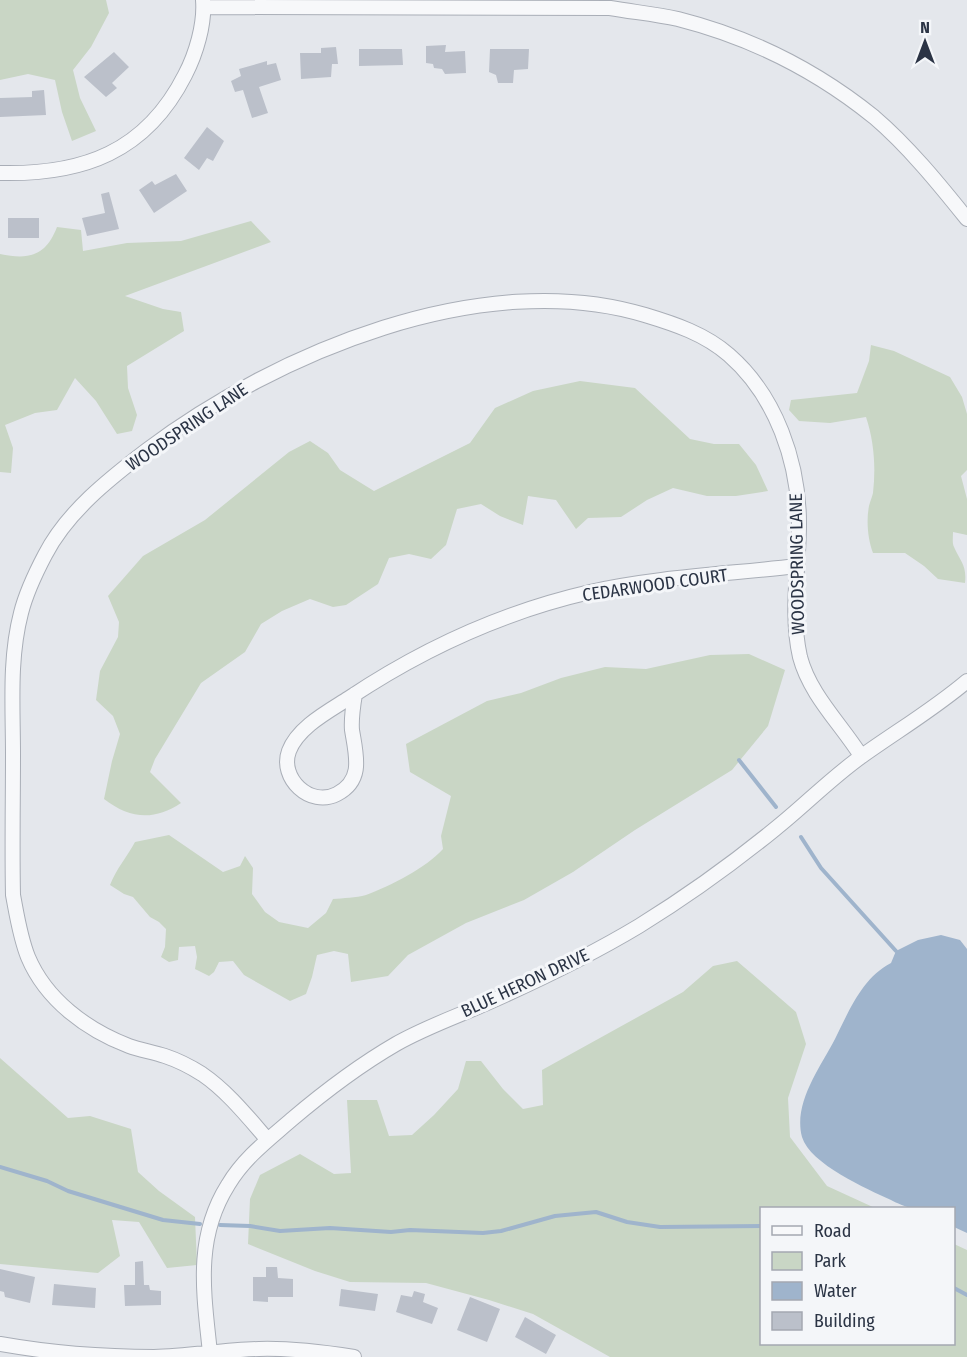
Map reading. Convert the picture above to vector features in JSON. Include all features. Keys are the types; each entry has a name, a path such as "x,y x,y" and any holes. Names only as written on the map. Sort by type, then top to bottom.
{"street":[{"path":"0,173 47,171 82,165 110,154 127,144 145,129 175,94 190,65 197,45 204,3 523,3 610,8 676,19 752,44 811,73 876,119 937,180 967,219"},
{"name":"WOODSPRING LANE","path":"267,1139 240,1107 202,1074 164,1056 111,1039 72,1014 39,978 28,957 19,931 13,895 14,661 16,636 28,589 47,551 79,509 124,468 198,414 256,381 315,353 404,322 469,307 527,301 577,302 629,310 680,326 710,341 729,355 755,381 779,424 789,454 800,520 795,623 803,666 821,700 861,756"},
{"name":"CEDARWOOD COURT","path":"355,694 352,718 357,757 356,773 345,789 335,796 324,798 312,796 297,786 287,770 290,747 308,727 355,694 400,665 463,634 512,614 589,592 797,566"},
{"name":"BLUE HERON DRIVE","path":"210,1353 203,1278 208,1233 216,1208 228,1185 267,1139 332,1085 396,1044 435,1024 571,964 640,925 716,875 775,829 861,756 914,721 967,681"},
{"path":"0,1344 90,1356 155,1357 259,1349 314,1351 354,1357"}],"green space":[{"path":"0,0 106,0 109,13 91,47 73,70 80,98 96,131 72,141 62,112 55,80 28,74 0,80"},
{"path":"251,221 271,242 125,296 163,309 181,312 184,331 127,366 128,388 137,415 132,431 117,434 96,401 75,378 57,410 35,413 5,425 13,448 11,473 0,472 0,254 28,256 35,254 48,244 57,227 81,230 83,251 127,243 181,241"},
{"path":"871,345 894,351 950,377 962,397 967,414 967,470 961,476 967,499 967,535 953,532 953,540 964,567 965,583 938,579 905,553 873,553 868,518 873,493 874,464 873,445 866,417 830,423 799,421 789,410 791,400 857,393 869,361"},
{"path":"580,381 635,388 690,439 714,444 739,444 756,465 768,491 736,496 707,496 673,488 647,500 621,517 588,518 576,529 556,500 528,496 523,525 500,516 481,504 457,509 446,545 431,559 409,554 389,558 378,584 346,605 333,607 310,599 282,611 261,624 245,652 201,683 155,759 150,772 181,803 161,813 142,815 123,811 104,799 120,734 113,716 96,700 100,671 118,637 119,622 108,596 143,556 205,520 289,452 310,441 328,453 340,470 374,491 470,443 495,408 533,391"},
{"path":"749,654 785,670 768,726 732,770 635,830 573,872 524,900 466,923 408,955 388,976 351,982 348,954 334,951 317,955 306,994 290,1001 244,975 233,961 219,962 209,976 195,969 197,957 195,946 179,947 178,960 169,962 161,957 165,947 166,929 150,917 133,897 110,885 135,842 169,835 223,872 240,866 245,856 253,868 252,894 265,912 279,922 308,928 326,913 333,899 362,896 386,887 417,870 443,849 441,836 451,796 410,772 406,744 487,701 521,693 561,678 605,667 646,669 710,655"},
{"path":"737,961 796,1012 806,1044 788,1098 790,1137 827,1186 873,1207 760,1207 760,1345 955,1345 955,1244 967,1250 967,1357 610,1357 533,1314 489,1300 426,1283 350,1282 315,1271 248,1244 250,1199 260,1175 300,1154 334,1174 351,1173 347,1100 377,1100 389,1136 412,1135 458,1089 466,1061 481,1061 503,1089 523,1109 543,1105 542,1070 683,992 713,966"},
{"path":"0,1058 68,1118 90,1116 131,1129 138,1172 159,1191 195,1217 197,1265 167,1268 139,1222 112,1220 120,1256 98,1273 0,1264"}],"water":[{"path":"941,935 960,940 967,949 967,1233 955,1227 955,1207 907,1207 898,1204 827,1166 807,1147 802,1137 801,1111 810,1086 857,996 872,977 891,963 896,951 918,940"}],"building":[{"path":"446,45 445,52 465,51 466,73 445,74 442,69 434,68 433,64 426,63 426,46"},
{"path":"336,47 338,64 332,64 331,77 301,79 300,53 321,53 321,48"},
{"path":"359,49 402,49 403,65 359,66"},
{"path":"490,49 529,49 528,69 514,70 513,83 498,83 496,75 489,72"},
{"path":"114,52 129,67 112,83 117,88 106,97 84,77"},
{"path":"267,61 267,65 276,63 281,80 259,87 268,113 252,118 243,90 235,92 231,81 241,76 239,69"},
{"path":"44,90 46,115 0,117 0,98 32,97 32,91"},
{"path":"207,127 224,141 213,161 207,158 199,170 184,158"},
{"path":"176,174 187,191 154,213 139,190 152,181 155,185"},
{"path":"109,192 119,229 87,236 82,218 105,213 101,194"},
{"path":"8,218 39,218 39,238 8,238"},
{"path":"143,1261 144,1285 149,1285 150,1290 161,1291 161,1305 125,1306 124,1285 135,1285 135,1262"},
{"path":"266,1267 277,1267 278,1278 293,1279 293,1297 268,1297 268,1302 253,1301 253,1277 266,1277"},
{"path":"0,1269 35,1277 30,1303 5,1297 4,1292 0,1291"},
{"path":"54,1284 96,1288 95,1308 52,1305"},
{"path":"341,1289 378,1294 375,1311 339,1306"},
{"path":"414,1291 425,1294 423,1302 438,1308 432,1324 396,1312 401,1295 412,1297"},
{"path":"470,1297 500,1309 487,1342 457,1330"},
{"path":"525,1317 556,1335 546,1354 515,1337"}],"waterway":[{"path":"739,760 776,807"},
{"path":"801,837 821,868 896,951"},
{"path":"0,1167 163,1220 200,1224"},
{"path":"220,1225 250,1226 280,1231 330,1228 391,1232 410,1230 483,1233 501,1231 555,1216 596,1212 627,1222 660,1227 760,1226"},
{"path":"955,1289 967,1295"}]}
